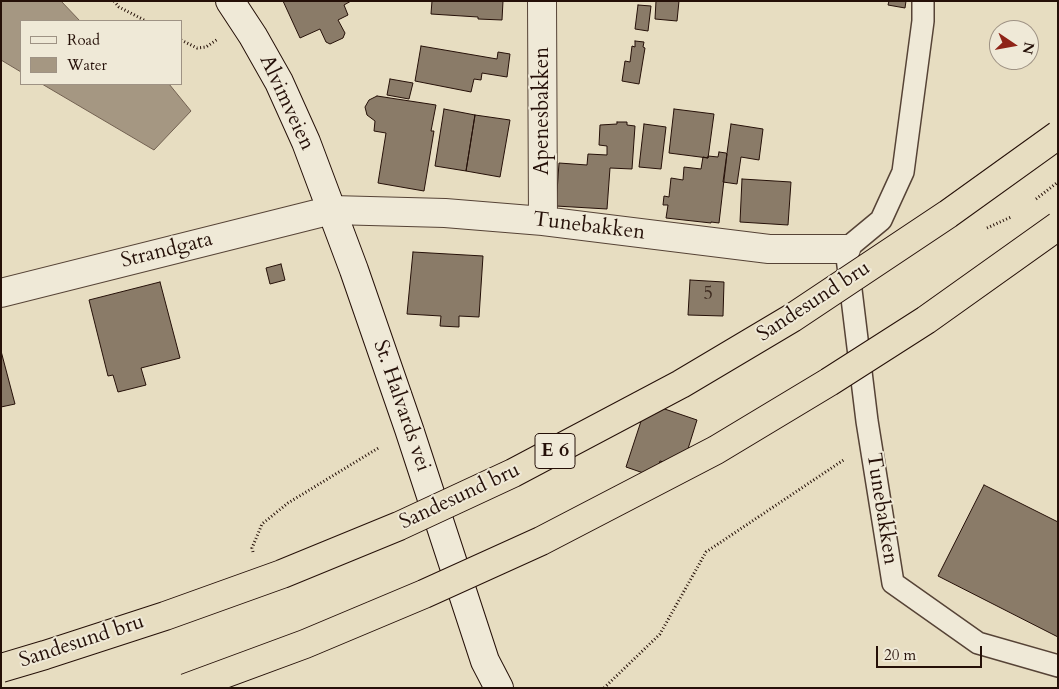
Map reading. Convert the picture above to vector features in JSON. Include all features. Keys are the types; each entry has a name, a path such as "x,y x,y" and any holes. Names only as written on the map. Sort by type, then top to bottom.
{"highway":[{"name":"Sandesund bru","path":"1,668 164,616 282,574 399,526 513,473 681,384 792,318 948,214 1058,135"},
{"path":"186,688 305,644 424,594 541,541 716,450 829,382 926,320 1058,226"}],"street":[{"name":"Alvimveien","path":"230,1 253,36 279,82 306,142 332,210"},
{"name":"Apenesbakken","path":"542,1 543,221"},
{"name":"Tunebakken","path":"332,210 445,213 543,221 768,249 846,249"},
{"name":"Strandgata","path":"1,293 332,210"},
{"name":"St. Halvards vei","path":"332,210 409,429 486,661 499,688"},
{"name":"St. Halvards vei","path":"486,661 490,688"}],"lane":[{"path":"846,249 881,220 903,172 923,21 923,1"},
{"name":"Tunebakken","path":"846,249 870,442 893,584 978,643 1058,666"}],"path":[{"path":"117,2 120,7 144,20"},
{"path":"182,40 197,48 206,47 223,36"},
{"path":"1051,188 1058,190"},
{"path":"604,688 660,634 706,552 870,442"}],"water":[{"path":"1,1 61,1 79,20 20,20 20,71 1,60"},
{"path":"44,85 170,85 191,111 154,150"}],"building":[{"path":"283,1 351,1 344,5 348,15 338,20 345,33 343,38 330,44 326,42 320,29 300,38"},
{"path":"432,1 503,1 502,20 431,14"},
{"path":"656,1 679,1 677,21 655,19"},
{"path":"889,1 906,1 905,8 888,5"},
{"path":"638,5 651,6 648,31 635,29"},
{"path":"635,41 644,42 643,47 645,48 639,84 622,81 625,61 630,62 632,46 635,47"},
{"path":"421,46 497,59 498,52 510,54 507,77 482,73 481,80 474,79 471,92 415,81"},
{"path":"390,79 413,83 409,99 387,95"},
{"path":"377,96 436,105 431,131 434,131 424,191 378,183 386,133 374,131 375,121 367,115 365,107 369,100"},
{"path":"444,109 475,115 466,171 435,166"},
{"path":"674,109 714,114 708,158 669,153"},
{"path":"475,115 510,120 500,177 466,171"},
{"path":"617,122 627,122 627,125 635,126 632,169 610,168 607,209 556,206 559,163 587,165 588,154 607,155 607,146 599,145 600,125 617,124"},
{"path":"644,124 666,127 661,169 639,167"},
{"path":"731,124 763,129 759,160 741,157 737,184 723,182"},
{"path":"719,152 727,154 719,223 666,218 668,205 663,205 664,196 669,197 671,178 683,180 684,167 701,169 703,157 718,157"},
{"path":"742,179 791,182 788,225 740,222"},
{"path":"413,252 483,256 479,317 459,316 459,327 440,326 441,316 407,314"},
{"path":"281,264 285,280 270,284 266,268"},
{"path":"690,280 724,282 723,316 688,315"},
{"path":"160,282 180,358 141,368 146,385 118,392 113,375 108,376 89,300"},
{"path":"1,351 15,404 1,407"},
{"path":"647,403 697,420 682,468 660,461 655,477 626,467"},
{"path":"984,485 1058,522 1058,637 938,576"}]}
